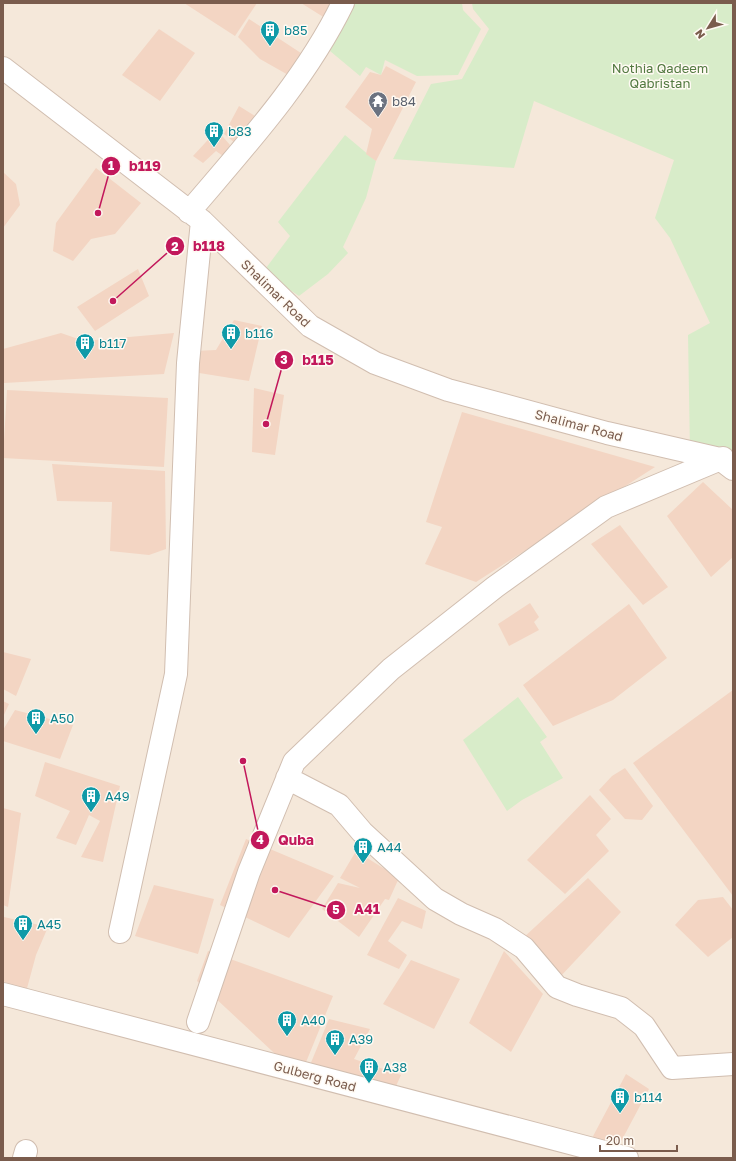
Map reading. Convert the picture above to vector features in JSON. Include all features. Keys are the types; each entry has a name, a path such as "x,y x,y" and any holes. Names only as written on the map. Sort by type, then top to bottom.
{"street":[{"path":"120,932 176,674 195,217 276,108 327,35 343,3"},
{"name":"Shalimar Road","path":"3,68 195,217 310,326 375,363 448,390 608,433 729,460"},
{"path":"198,1022 249,872 294,762 391,669 495,587 606,507 729,460"},
{"path":"287,778 339,805 362,832 435,899 462,914 495,928 524,948 557,986 577,995 621,1008 644,1026 672,1068 733,1064"},
{"name":"Gulberg Road","path":"3,994 627,1158"}],"shaded area":[{"path":"3,3 733,3 733,1158 3,1158"}],"green space":[{"path":"353,3 462,3 463,10 481,29 458,75 417,76 385,60 381,75 366,67 360,76 330,51"},
{"name":"Nothia Qadeem Qabristan","path":"472,3 733,3 733,468 690,452 688,335 710,323 670,238 655,218 674,160 534,101 514,168 393,159 431,84 462,79 489,29 473,9"},
{"path":"345,135 376,161 366,198 343,247 348,253 328,274 299,296 263,272 290,236 278,222"},
{"path":"518,697 547,737 540,742 563,778 522,800 507,811 463,740"}],"building":[{"path":"184,3 257,3 235,36"},
{"path":"301,3 334,3 325,18"},
{"name":"b85","path":"249,19 307,57 290,76 260,59 238,37"},
{"path":"159,29 195,53 160,101 122,75"},
{"name":"b84","path":"386,66 416,82 376,161 366,154 372,129 345,107 370,72 381,75"},
{"path":"239,106 255,116 235,143 224,134"},
{"name":"b83","path":"217,130 230,145 223,156 216,151 203,163 193,156"},
{"path":"96,168 141,203 115,234 91,239 73,261 53,251 56,223"},
{"path":"3,172 16,184 20,205 3,228"},
{"path":"138,269 149,296 95,331 77,307"},
{"name":"b116","path":"234,320 262,326 249,381 193,372 194,351 216,350"},
{"name":"b117","path":"61,333 84,341 174,333 164,374 4,383 3,349"},
{"path":"254,388 284,395 275,455 252,452"},
{"path":"7,390 168,398 164,467 3,458"},
{"path":"462,412 655,467 476,582 425,564 442,527 426,522"},
{"path":"52,464 165,471 166,549 149,555 110,551 112,502 57,501"},
{"path":"703,482 733,510 733,557 711,577 667,516"},
{"path":"620,525 668,587 643,605 591,544"},
{"path":"530,603 539,617 534,622 539,630 509,646 498,624"},
{"path":"629,604 667,658 613,700 553,726 523,685"},
{"path":"3,652 31,659 16,696 3,689"},
{"path":"733,690 733,896 633,763"},
{"path":"3,701 9,704 3,717"},
{"name":"A50","path":"15,710 73,725 60,759 3,741 3,730"},
{"name":"A49","path":"45,762 120,786 103,862 81,857 100,821 89,815 76,845 56,838 70,811 35,796"},
{"path":"625,768 653,806 642,820 625,819 599,790 612,776"},
{"path":"590,795 611,819 596,835 609,851 565,894 527,860"},
{"path":"3,808 21,813 8,907 3,905"},
{"path":"246,839 334,876 289,938 220,905"},
{"path":"356,851 399,878 389,900 385,899 359,937 322,909 338,883 360,888 340,878"},
{"path":"588,878 621,912 559,978 522,939"},
{"path":"154,885 214,899 198,954 135,936"},
{"path":"723,897 733,910 733,937 708,957 675,925 698,900"},
{"path":"398,898 426,911 422,929 402,921 388,941 407,955 399,969 367,955"},
{"name":"A45","path":"4,917 48,927 36,955 26,992 3,981"},
{"name":"A40","path":"208,951 333,996 300,1077 197,981"},
{"path":"504,951 543,994 511,1052 469,1023"},
{"path":"411,960 460,979 434,1029 383,1004"},
{"path":"329,1019 370,1029 354,1059 401,1075 387,1106 303,1082"},
{"name":"b114","path":"626,1074 649,1089 617,1149 591,1140"}],"place":[{"name":"b85","path":"270,47"},
{"name":"b84","path":"378,118"},
{"name":"b83","path":"214,148"},
{"name":"b119","path":"98,213"},
{"name":"b118","path":"113,301"},
{"name":"b116","path":"231,350"},
{"name":"b117","path":"85,360"},
{"name":"b115","path":"266,424"},
{"name":"A50","path":"36,735"},
{"name":"Quba","path":"243,761"},
{"name":"A49","path":"91,813"},
{"name":"A44","path":"363,864"},
{"name":"A41","path":"275,890"},
{"name":"A45","path":"23,941"},
{"name":"A40","path":"287,1037"},
{"name":"A39","path":"335,1056"},
{"name":"A38","path":"369,1084"},
{"name":"b114","path":"620,1114"}]}
